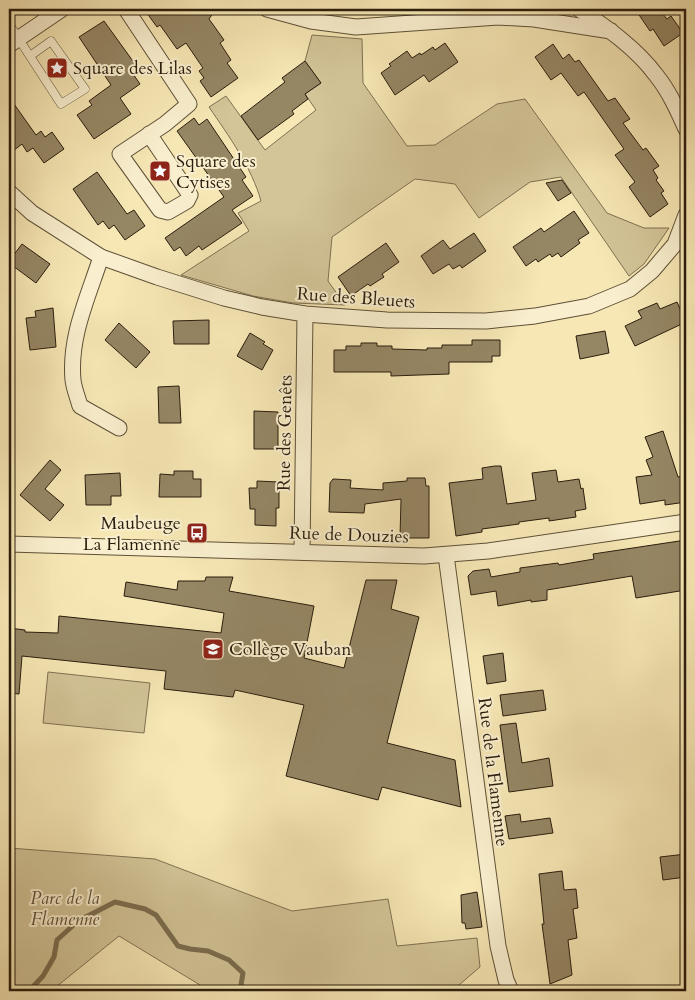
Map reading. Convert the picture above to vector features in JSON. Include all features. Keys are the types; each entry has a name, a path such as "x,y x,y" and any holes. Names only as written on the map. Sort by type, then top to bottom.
{"street":[{"path":"14,42 43,14 62,9"},
{"path":"126,9 189,104 120,154 160,210 168,212 187,200 190,195 149,134"},
{"path":"267,9 311,22 356,27 504,13 611,31"},
{"path":"534,19 547,9"},
{"path":"579,9 611,31 656,74 675,105 686,129"},
{"name":"Rue des Bleuets","path":"9,192 32,213 101,257 224,298 262,307 306,314 445,322 486,321 589,306 630,289 680,247 686,215"},
{"path":"101,257 77,329 73,381 80,406 119,428"},
{"name":"Rue des Genêts","path":"302,552 306,314"},
{"name":"Rue de Douzies","path":"9,544 424,556 488,551 686,522"},
{"name":"Rue de la Flamenne","path":"446,555 496,937 506,980 511,991"}],"lane":[{"path":"9,24 14,42 30,56 61,104 85,89 51,41 30,56"}],"green space":[{"path":"312,35 362,39 363,83 407,146 435,145 497,104 525,99 607,213 644,228 669,228 644,264 629,276 561,177 530,182 479,218 455,184 415,179 332,237 328,281 345,305 293,303 253,296 181,275 249,231 238,213 261,201 246,164 209,107 226,96 265,150 316,110 305,94 321,83 305,61"},
{"path":"48,672 150,683 144,733 43,723"},
{"name":"Parc de la Flamenne","path":"9,848 155,859 292,911 388,899 397,946 477,938 480,967 452,991 210,991 119,936 51,991 9,991"}],"building":[{"path":"144,9 216,9 209,19 224,40 220,43 231,60 227,63 238,78 211,97 200,81 204,78 199,71 203,68 186,43 177,49 160,25 157,27"},
{"path":"635,9 656,9 659,15 662,13 667,19 671,16 683,33 664,46 653,29 650,31"},
{"path":"104,21 135,64 129,68 140,84 120,98 131,114 94,139 77,115 92,105 89,101 111,85 79,37"},
{"path":"445,43 458,62 429,82 424,75 395,95 381,73 391,66 389,64 407,51 412,58 420,53 421,55 433,47 435,50"},
{"path":"553,44 563,59 569,54 575,62 579,60 608,101 615,98 630,119 623,123 643,150 646,148 659,166 653,170 658,178 656,180 664,191 661,193 668,204 650,217 629,187 635,182 615,155 624,149 584,92 578,96 561,73 551,80 535,57"},
{"path":"305,61 321,83 305,94 308,99 292,111 294,114 258,140 241,116 285,82 282,78"},
{"path":"9,97 36,135 41,131 45,137 52,132 64,149 44,163 33,148 27,152 22,144 9,154"},
{"path":"194,118 199,125 207,119 246,177 242,180 253,196 232,210 242,223 202,250 199,246 186,256 180,247 174,251 165,238 224,197 177,131"},
{"path":"97,172 127,214 134,210 145,226 125,240 114,225 109,229 103,221 98,225 73,189"},
{"path":"562,180 571,193 558,201 546,183"},
{"path":"574,211 589,233 578,240 580,243 561,257 558,253 552,257 550,254 538,262 536,259 526,266 513,247 541,228 544,232"},
{"path":"474,233 486,251 462,268 460,265 453,269 449,264 433,274 421,256 443,240 450,249"},
{"path":"386,243 399,262 382,274 384,277 370,286 368,284 351,296 338,277"},
{"path":"22,244 50,264 36,283 9,263"},
{"path":"677,302 686,322 635,346 625,326 642,318 638,311 657,303 660,309"},
{"path":"53,308 56,347 30,350 26,318 36,317 35,311"},
{"path":"209,320 209,344 174,344 173,321"},
{"path":"119,323 150,352 136,368 105,340"},
{"path":"605,331 609,353 580,359 576,336"},
{"path":"250,333 265,342 263,344 273,350 262,370 237,356"},
{"path":"472,340 500,340 500,356 492,356 492,362 449,362 449,374 391,376 391,372 334,372 334,350 346,350 346,346 361,346 361,343 377,343 377,346 392,346 392,349 427,350 427,348 442,348 442,345 472,345"},
{"path":"179,386 181,423 159,423 158,387"},
{"path":"254,411 278,412 278,449 254,449"},
{"path":"663,431 678,477 686,476 686,502 665,505 665,500 640,504 636,477 652,475 646,460 653,457 645,437"},
{"path":"50,460 61,470 45,489 64,505 50,521 20,495"},
{"path":"501,466 507,504 536,500 532,473 556,470 558,482 579,479 581,489 583,488 586,509 575,511 576,517 549,521 549,518 519,522 519,524 482,529 482,532 456,536 449,483 483,479 482,468"},
{"path":"174,471 193,471 193,479 201,479 201,497 159,497 160,474 174,475"},
{"path":"120,473 121,496 111,496 111,505 86,505 85,475"},
{"path":"407,478 425,478 426,486 429,486 429,538 400,538 401,499 365,504 364,513 329,512 330,483 333,479 351,480 350,488 383,490 383,483 407,481"},
{"path":"257,481 279,482 279,508 276,508 276,526 255,525 255,509 250,509 249,488 257,488"},
{"path":"686,540 686,590 636,598 632,576 547,590 547,600 531,602 531,600 498,606 496,591 471,595 468,576 473,571 489,569 491,577 520,572 520,568 558,563 559,565 594,559 593,554"},
{"path":"206,577 233,577 229,591 314,606 304,658 344,668 366,580 397,580 391,609 419,617 387,743 455,760 461,807 382,787 378,800 286,776 304,705 235,690 233,697 164,689 166,671 22,656 19,694 9,693 9,628 25,630 25,632 58,633 59,616 221,633 224,613 124,596 126,582 177,590 178,581 205,581"},
{"path":"503,653 506,681 487,684 483,656"},
{"path":"543,690 546,710 503,716 500,695"},
{"path":"516,723 522,763 549,758 553,786 509,792 500,725"},
{"path":"520,814 521,822 550,818 553,833 509,839 505,816"},
{"path":"686,854 686,877 663,880 660,857"},
{"path":"562,871 564,890 576,889 578,908 573,909 577,938 568,940 572,975 550,984 542,924 544,924 539,874"},
{"path":"477,892 482,927 466,929 465,923 462,923 461,895"}],"waterway":[{"path":"29,991 43,976 54,957 57,940 78,921 115,902 145,909 156,915 178,946 208,951 229,960 243,973 240,991"}],"place":[{"name":"Square des Lilas","path":"57,68"},
{"name":"Square des Cytises","path":"160,171"},
{"name":"Maubeuge La Flamenne","path":"197,533"},
{"name":"Collège Vauban","path":"213,649"}]}
